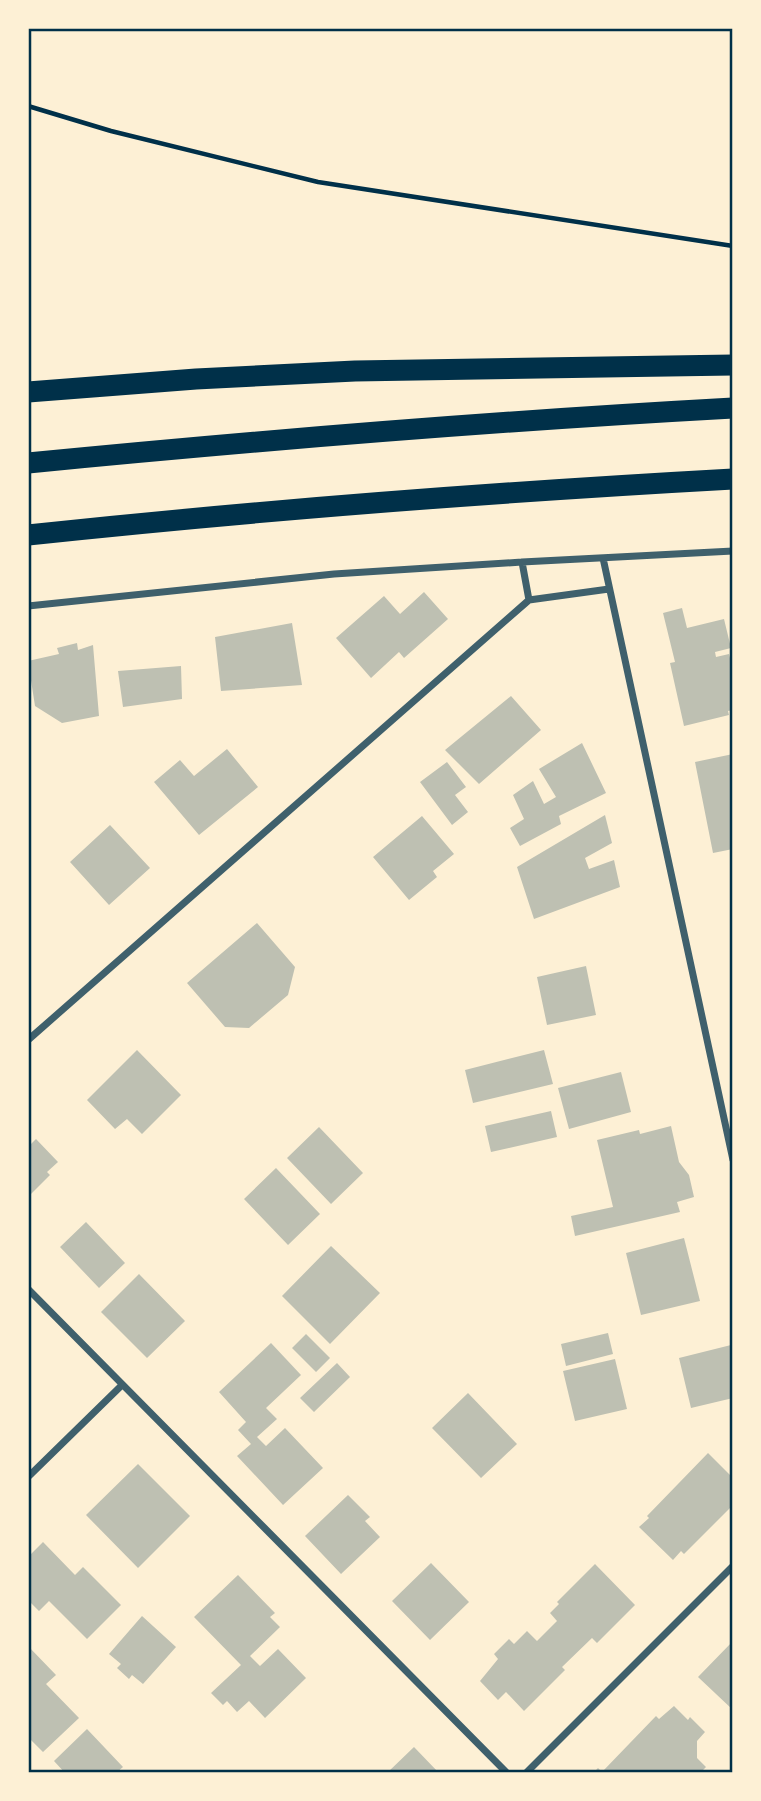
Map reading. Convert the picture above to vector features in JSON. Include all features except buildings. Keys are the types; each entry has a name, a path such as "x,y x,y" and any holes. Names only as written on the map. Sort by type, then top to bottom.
{"highway":[{"path":"28,393 196,379 355,371 733,365"},
{"path":"28,463 243,442 540,419 733,408"},
{"path":"28,535 314,508 605,486 733,480"}],"street":[{"path":"28,606 334,575 733,551"},
{"path":"603,558 733,1160"},
{"path":"522,562 529,600"},
{"path":"28,1040 529,600 609,589"},
{"path":"28,1289 121,1386 508,1773"},
{"path":"28,1477 121,1386"},
{"path":"526,1773 733,1566"}],"path":[{"path":"28,107 111,131 318,182 733,246"}]}
